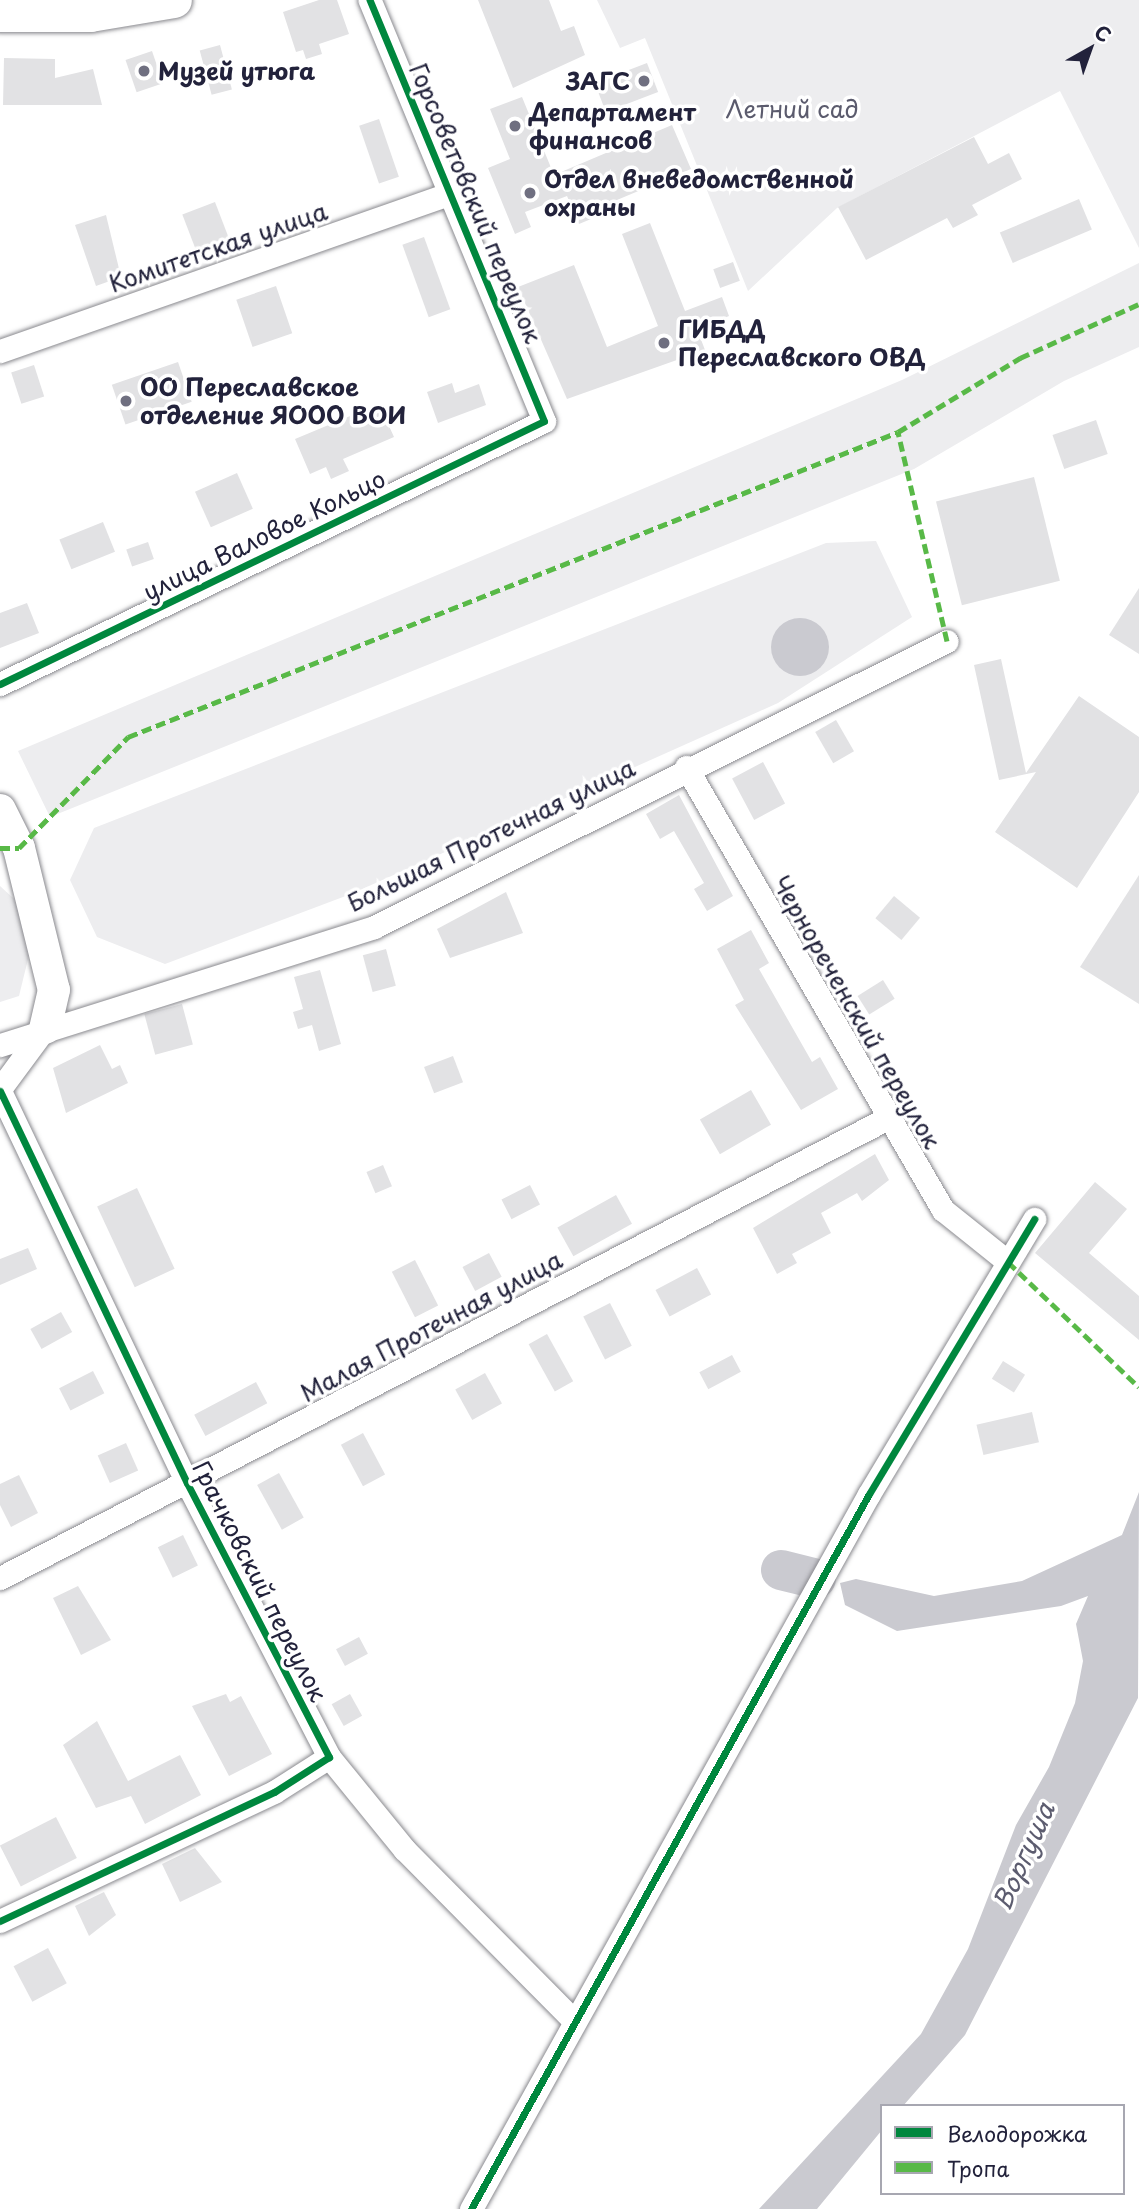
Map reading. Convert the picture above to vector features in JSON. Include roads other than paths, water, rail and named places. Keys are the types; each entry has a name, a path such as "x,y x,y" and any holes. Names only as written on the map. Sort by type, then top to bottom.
{"main road":[{"path":"0,14 90,14 174,0"}],"street":[{"name":"Горсоветовский переулок","path":"370,0 453,192 544,421"},
{"name":"Комитетская улица","path":"0,351 453,192"},
{"name":"улица Валовое Кольцо","path":"0,684 544,421"},
{"name":"Большая Протечная улица","path":"0,1045 45,1028 374,927 686,767 947,641"},
{"name":"Чернореченский переулок","path":"686,767 886,1119 943,1210 1008,1262"},
{"path":"0,810 19,848 54,990 45,1028"},
{"name":"Грачковский переулок","path":"45,1028 0,1090 187,1483 329,1756 404,1849 574,2021"},
{"name":"Малая Протечная улица","path":"0,1578 886,1119"},
{"path":"471,2209 869,1494 1034,1219"},
{"path":"0,1921 274,1792 329,1756"}],"water":[{"path":"794,618 806,618 821,626 829,641 829,653 821,668 806,676 794,676 779,668 771,653 771,641 779,626"},
{"name":"Воргуша","path":"1139,1492 1138,1698 965,2035 905,2104 880,2104 880,2132 817,2209 759,2209 921,2034 968,1949 1016,1825 1049,1767 1075,1703 1083,1661 1076,1624 1088,1596 1061,1606 897,1631 845,1605 840,1583 856,1579 934,1596 1022,1581 1122,1535"}],"waterway":[{"path":"781,1570 816,1579"}],"place":[{"name":"Музей утюга","path":"144,71"},
{"name":"ЗАГС","path":"644,81"},
{"name":"Департамент финансов","path":"515,126"},
{"name":"Отдел вневедомственной охраны","path":"530,193"},
{"name":"ГИБДД Переславского ОВД","path":"664,343"},
{"name":"ОО Переславское отделение ЯООО ВОИ","path":"126,401"}],"park label":[{"name":"Летний сад","path":"792,109"}]}
